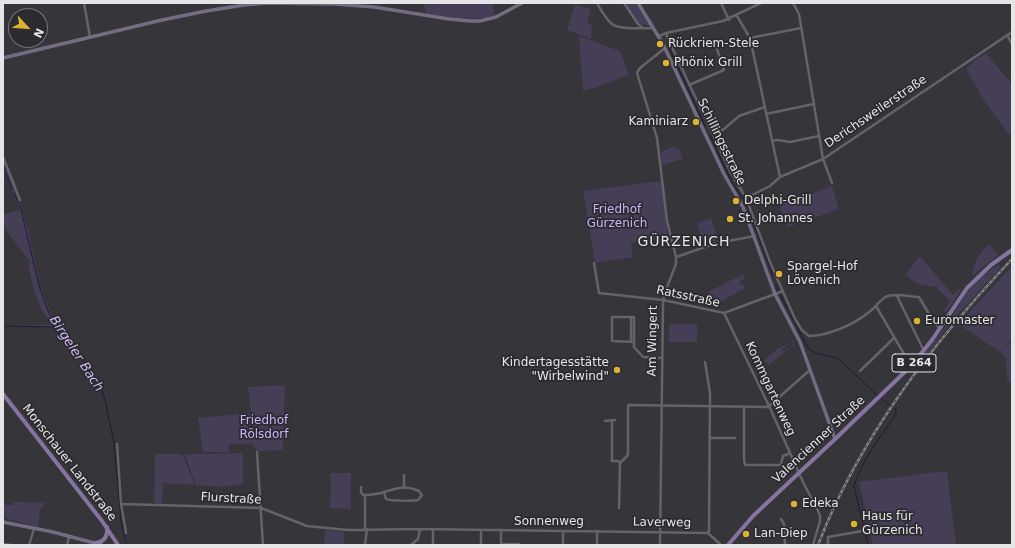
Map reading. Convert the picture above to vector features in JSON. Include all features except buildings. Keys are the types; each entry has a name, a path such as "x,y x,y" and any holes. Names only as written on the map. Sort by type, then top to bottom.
{"main road":[{"name":"Valencienner Straße","path":"728,545 753,516 911,366 941,328 971,284 1002,256 1012,250"},
{"name":"Monschauer Landstraße","path":"3,394 107,527 118,545"},
{"path":"95,543 101,542 105,538 107,534 107,527"}],"street":[{"path":"84,3 90,37"},
{"path":"3,58 206,11 266,3 335,4 374,7 470,21 489,19 508,12 522,3"},
{"path":"597,3 605,17 613,25 621,27 654,28"},
{"path":"624,3 638,24 643,28"},
{"name":"Schillingsstraße","path":"638,3 659,36 724,174 743,207 776,294 798,336 835,439"},
{"path":"722,3 729,20"},
{"path":"659,36 666,33 729,20 761,3"},
{"path":"793,3 799,14 802,28 823,159 832,183"},
{"path":"737,16 750,38 780,177"},
{"path":"750,38 802,28"},
{"name":"Derichsweilerstraße","path":"746,198 770,186 780,177 823,159 1012,32"},
{"name":"Schillingsstraße","path":"666,33 712,134 733,177 746,198 782,291 795,319 805,334 811,337 834,331 860,319 876,306"},
{"path":"1007,35 1012,44"},
{"name":"Am Wingert","path":"660,545 663,300 676,264 676,257 667,221 657,138 637,73 640,68 665,48"},
{"path":"689,85 723,72 724,69 717,49"},
{"path":"766,114 814,104"},
{"path":"712,134 724,129 739,116 764,107"},
{"path":"772,141 778,140 790,142 819,136"},
{"path":"3,157 20,200"},
{"path":"676,257 717,243 755,236"},
{"name":"Ratsstraße","path":"594,263 599,292 663,300 724,313 776,294"},
{"path":"776,294 782,291"},
{"path":"911,366 876,306 879,302 888,296 920,298 935,324 941,328"},
{"path":"897,296 924,351"},
{"name":"Kommgartenweg","path":"724,313 821,517 813,545"},
{"path":"633,342 612,341 613,317 634,317 634,348 643,357 662,358"},
{"path":"860,371 894,338"},
{"path":"705,362 710,389 708,533"},
{"path":"619,508 620,463 628,456 628,406 769,406 810,370"},
{"path":"744,406 745,464 779,465 781,464 783,456 790,453"},
{"path":"605,421 614,421 612,461 618,461 620,463"},
{"path":"710,438 736,438"},
{"path":"117,444 126,533"},
{"path":"257,452 263,545"},
{"path":"404,475 404,487"},
{"path":"361,487 361,492 365,495 365,545"},
{"path":"365,495 384,492 393,488 404,487 416,489 421,492 418,500 388,501 385,498 384,492"},
{"name":"Flurstraße","path":"122,504 261,508 307,526 331,529 433,529"},
{"path":"781,519 784,524 785,545"},
{"path":"3,522 53,532 60,535 86,540 88,543 102,545"},
{"path":"29,545 34,529"},
{"path":"411,545 418,539 420,529"},
{"path":"433,529 433,545"},
{"name":"Sonnenweg","path":"433,529 597,531"},
{"path":"481,530 481,545"},
{"name":"Sonnenweg","path":"501,530 501,544 519,544"},
{"path":"828,545 828,537 866,530"},
{"path":"563,531 563,545"},
{"path":"597,531 597,545"},
{"name":"Laverweg","path":"597,531 708,533 721,545"},
{"path":"67,545 69,537"},
{"path":"3,544 11,545"}],"green space":[{"path":"424,3 493,3 494,16 468,19 426,14"},
{"path":"625,3 635,3 651,26 638,22"},
{"path":"575,5 591,9 587,23 592,25 591,39 567,30"},
{"path":"579,36 620,51 629,75 583,91"},
{"path":"986,53 1012,84 1012,132 1009,135 982,97 966,69 975,60"},
{"path":"675,146 676,150 679,149 683,159 662,165 661,152"},
{"path":"3,160 19,200 28,229 40,286 51,313 62,327 61,328 12,325 54,325 43,312 36,297 28,264 30,262 3,226 3,211 6,214 20,210 3,168"},
{"name":"Friedhof Gürzenich","path":"662,181 666,223 669,237 631,243 633,257 595,263 583,191"},
{"path":"832,186 839,209 788,227 779,205"},
{"path":"711,218 718,240 703,244 697,223"},
{"path":"989,244 998,255 972,276 974,266 978,258"},
{"path":"920,256 953,295 958,289 961,290 946,313 944,311 950,301 936,287 918,284 905,275"},
{"path":"999,264 1000,266 998,271 957,315 926,355 924,354 946,326 966,293 982,276"},
{"path":"1012,266 1012,339 1000,351 1012,341 1012,384 1007,378 1006,358 1000,352 961,326 956,327"},
{"path":"743,274 745,277 739,283 740,285 743,284 745,288 717,304 708,292"},
{"path":"669,324 697,324 697,342 669,342"},
{"path":"794,341 781,349 781,352 795,344 795,345 789,348 769,365 764,360 779,348"},
{"name":"Friedhof Rölsdorf","path":"285,385 283,450 258,451 252,444 229,444 229,452 203,452 198,418 251,413 248,387"},
{"path":"243,453 243,484 220,487 196,485 185,455 185,454"},
{"path":"155,454 182,454 195,485 163,483 162,504 154,503"},
{"path":"947,471 956,545 873,545 859,482"},
{"path":"331,473 351,473 351,509 330,508"},
{"path":"13,502 45,503 40,510 38,527 5,518 4,505 13,505"},
{"path":"325,530 344,532 344,545 324,545"}],"waterway":[{"path":"668,46 705,126"},
{"path":"710,135 732,183 745,201 773,275"},
{"name":"Birgeler Bach","path":"3,165 12,189"},
{"name":"Birgeler Bach","path":"14,193 21,209 39,286 49,313 63,331 101,388 105,400 114,443 121,520 126,542"},
{"path":"776,285 778,290"},
{"path":"780,294 788,310"},
{"path":"789,311 808,348 815,353 838,358 877,395"},
{"path":"3,326 60,327"},
{"path":"882,399 891,406"},
{"path":"868,545 854,486 857,476 867,458 896,414 896,409 894,408"}],"railway":[{"path":"818,545 835,505 855,466 901,393 954,324 1012,259"}],"place":[{"name":"Rückriem-Stele","path":"660,44"},
{"name":"Phönix Grill","path":"666,63"},
{"name":"Kaminiarz","path":"696,122"},
{"name":"Delphi-Grill","path":"736,201"},
{"name":"St. Johannes","path":"730,219"},
{"name":"Spargel-Hof Lövenich","path":"779,274"},
{"name":"Euromaster","path":"917,321"},
{"name":"Kindertagesstätte \"Wirbelwind\"","path":"617,370"},
{"name":"Edeka","path":"794,504"},
{"name":"Haus für Gürzenich","path":"854,524"},
{"name":"Lan-Diep","path":"746,534"}],"district":[{"name":"GÜRZENICH","path":"684,242"}]}
